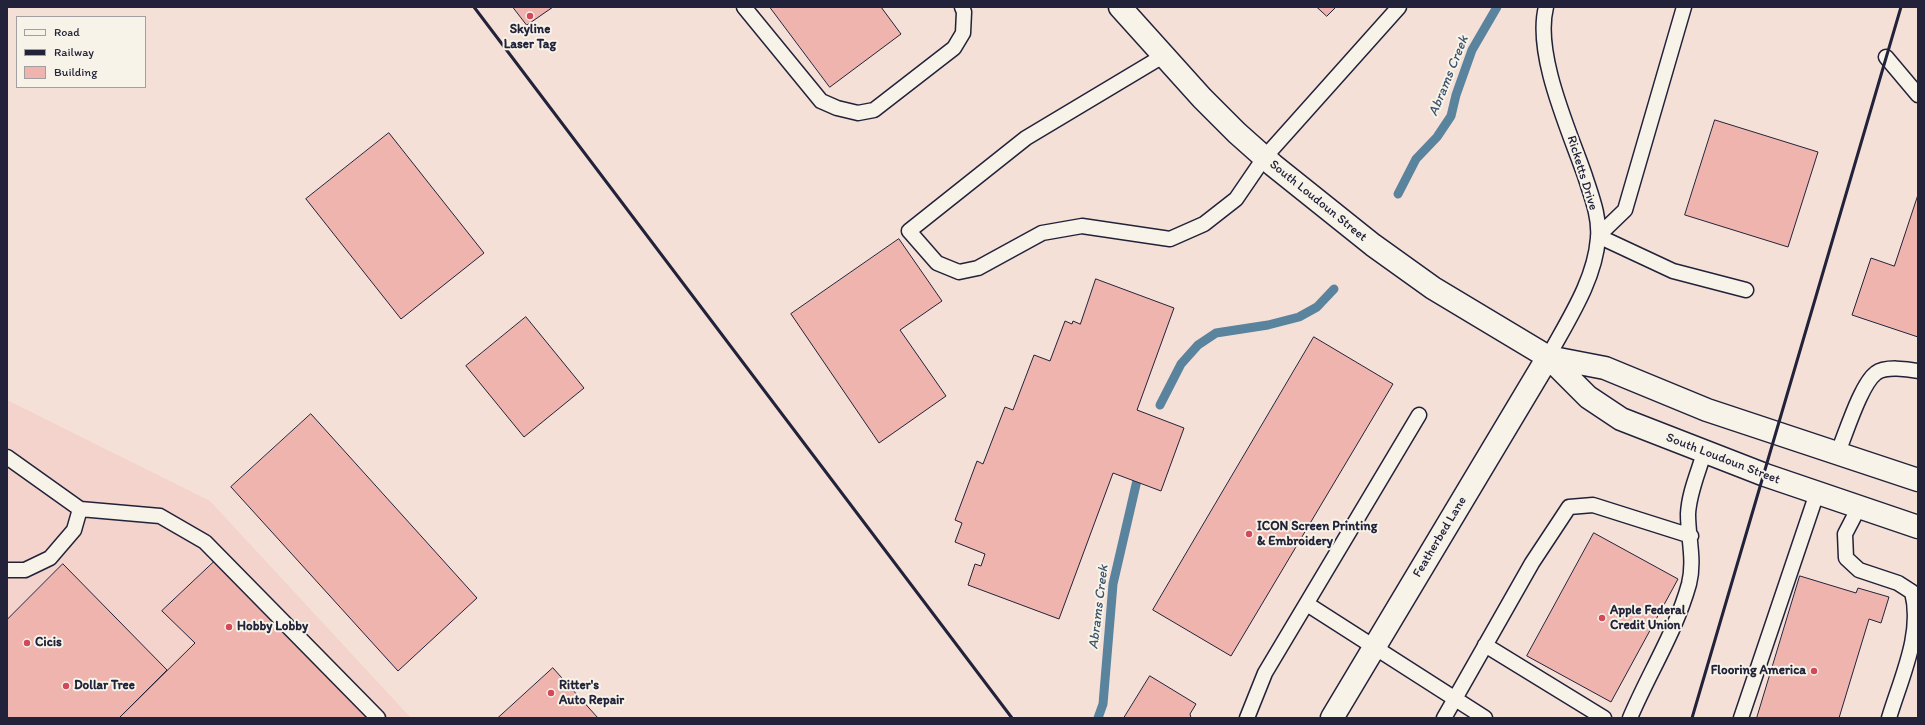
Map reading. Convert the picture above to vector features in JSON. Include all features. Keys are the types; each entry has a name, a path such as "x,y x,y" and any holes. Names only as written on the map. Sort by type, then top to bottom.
{"main road":[{"name":"South Loudoun Street","path":"1120,7 1163,56 1232,128 1264,158 1373,245 1433,288 1548,357 1588,397 1622,419 1704,453 1918,527"},
{"name":"South Loudoun Street","path":"1548,357 1605,368 1707,410 1838,452 1918,480"},
{"name":"Featherbed Lane","path":"1332,718 1548,357"}],"lane":[{"path":"744,7 821,101 838,108 858,113 874,110 954,48 963,34 964,12 962,7"},
{"path":"1163,56 1026,138 909,231 937,263 959,272 978,268 1042,233 1082,226 1170,238 1204,224 1236,199 1264,158 1399,7"},
{"name":"Ricketts Drive","path":"1546,7 1543,39 1549,71 1593,199 1598,236 1595,259 1575,308 1548,357"},
{"path":"1684,7 1625,210 1598,236 1673,271 1746,290"},
{"path":"1886,57 1918,95"},
{"path":"1838,452 1866,384 1877,372 1904,368 1918,371"},
{"path":"1247,718 1265,673 1419,415"},
{"path":"1630,718 1677,617 1689,583 1692,551 1688,515 1691,494 1704,453"},
{"path":"7,458 80,509 160,516 205,542 378,718"},
{"path":"1741,718 1817,493"},
{"path":"1444,718 1532,562 1569,507 1593,505 1691,536"},
{"path":"1859,507 1845,534 1846,558 1859,570 1898,583 1912,592 1916,607 1916,630 1889,718"},
{"path":"8,570 25,570 50,558 74,530 80,509"},
{"path":"1307,604 1373,648 1485,718"},
{"path":"1485,646 1604,718"}],"shaded area":[{"path":"7,400 210,501 411,718 7,718"}],"building":[{"name":"Skyline Laser Tag","path":"513,7 553,7 527,25"},
{"path":"770,7 881,7 901,34 830,87"},
{"path":"1317,7 1336,7 1327,16"},
{"path":"1715,120 1818,152 1788,247 1685,215"},
{"path":"389,133 484,253 401,319 306,199"},
{"path":"1918,195 1918,337 1852,315 1871,258 1894,266"},
{"path":"899,239 942,301 900,330 946,396 879,443 791,314"},
{"path":"1096,279 1174,308 1137,410 1184,428 1161,491 1113,473 1059,619 968,585 975,564 981,566 985,554 955,542 962,523 955,520 977,461 983,464 1005,407 1013,410 1034,355 1050,361 1065,321 1072,324 1073,321 1080,324"},
{"path":"526,317 584,388 524,437 466,366"},
{"path":"1314,337 1393,384 1231,656 1153,610"},
{"path":"311,414 477,598 398,671 231,487"},
{"name":"Apple Federal Credit Union","path":"1594,533 1678,579 1611,702 1527,656"},
{"name":"Hobby Lobby","path":"215,561 369,718 119,718 195,643 162,611"},
{"path":"63,564 167,670 119,718 7,718 7,620"},
{"path":"1800,576 1856,593 1858,588 1889,597 1881,623 1869,619 1839,718 1757,718"},
{"name":"Ritter's Auto Repair","path":"553,668 598,718 498,718"},
{"path":"1150,676 1196,704 1190,714 1191,718 1124,718"}],"waterway":[{"name":"Abrams Creek","path":"1398,194 1416,159 1437,137 1451,116 1456,95 1472,50 1497,7"},
{"name":"Abrams Creek","path":"1160,405 1181,364 1198,345 1216,333 1268,325 1299,317 1317,307 1334,289"},
{"name":"Abrams Creek","path":"1098,718 1103,704 1113,584 1138,476"}],"railway":[{"path":"474,7 1012,718"},
{"path":"1692,718 1901,7"}],"place":[{"name":"Skyline Laser Tag","path":"530,16"},
{"name":"ICON Screen Printing & Embroidery","path":"1249,534"},
{"name":"Apple Federal Credit Union","path":"1602,618"},
{"name":"Hobby Lobby","path":"229,627"},
{"name":"Cicis","path":"27,643"},
{"name":"Flooring America","path":"1814,671"},
{"name":"Dollar Tree","path":"66,686"},
{"name":"Ritter's Auto Repair","path":"551,693"}]}
